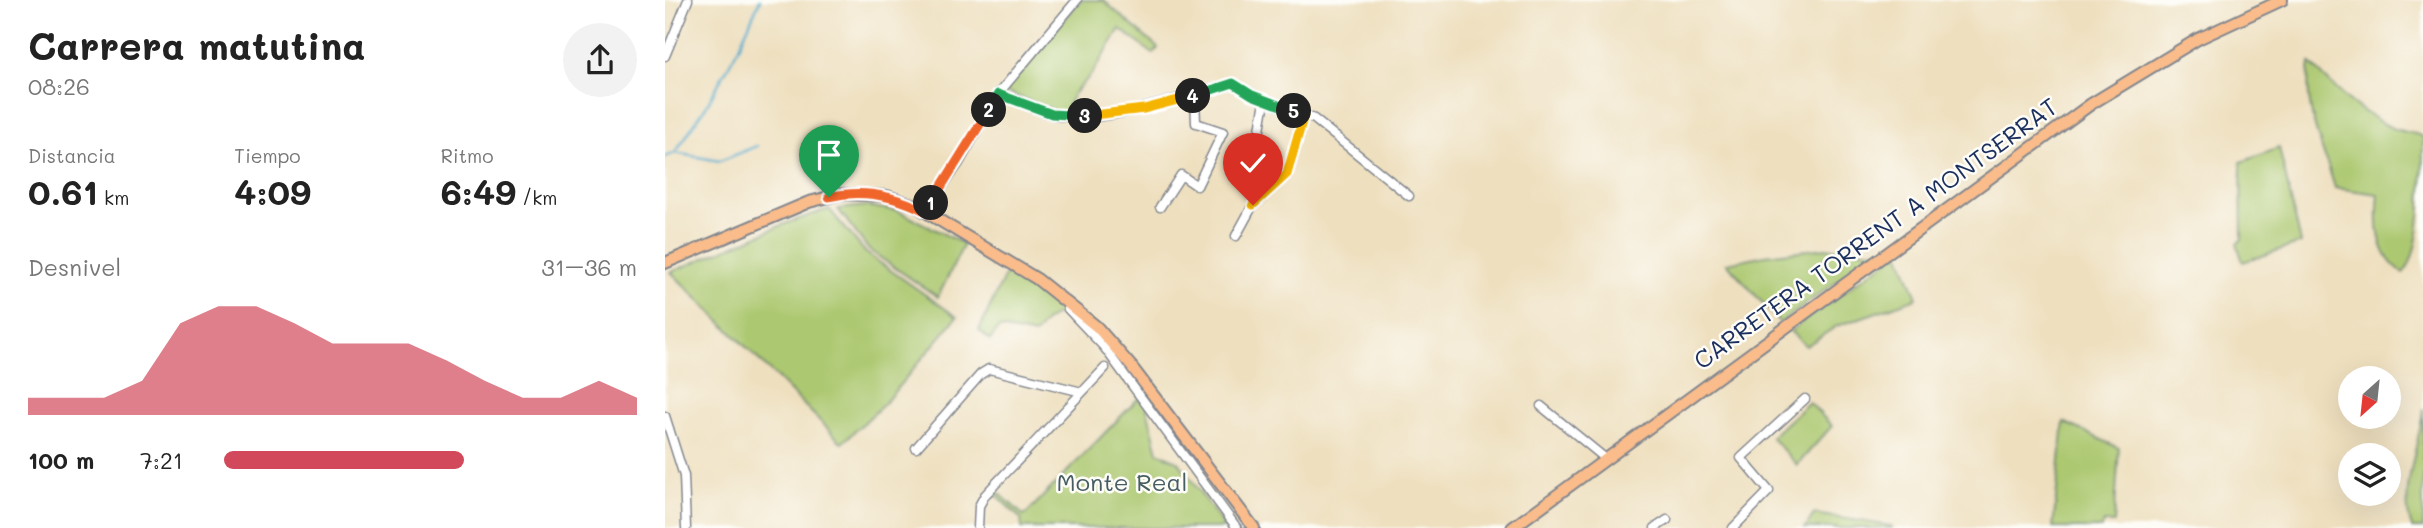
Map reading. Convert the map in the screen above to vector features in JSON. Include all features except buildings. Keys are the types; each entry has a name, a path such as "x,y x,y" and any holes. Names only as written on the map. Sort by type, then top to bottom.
{"main road":[{"name":"CARRETERA TORRENT A MONTSERRAT","path":"1512,528 1875,259 2108,92 2198,39 2282,0"},
{"path":"665,263 809,202 841,194 887,196 925,211 1057,294 1113,344 1250,525"}],"street":[{"path":"665,56 688,0"},
{"path":"925,211 948,180 998,94 1077,0"},
{"path":"998,94 1052,114 1074,116 1144,109 1233,83 1265,101 1314,119 1409,196"},
{"path":"1160,207 1181,175 1197,186 1223,132 1196,123 1195,95"},
{"path":"1258,141 1265,101"},
{"path":"1236,236 1253,205 1287,174 1304,115"},
{"path":"1057,294 1118,366 1237,528"},
{"path":"978,528 979,506 985,495 1105,368 1109,355"},
{"path":"1105,368 1118,366"},
{"path":"916,449 981,374 989,369 1082,392"},
{"path":"1733,528 1769,491 1741,458 1805,399"},
{"path":"1541,406 1606,459"},
{"path":"665,416 684,476 686,528"},
{"path":"1655,528 1667,520"}],"green space":[{"path":"1081,0 1103,0 1158,48 1153,54 1120,29 1092,74 1073,94 1064,114 1003,91"},
{"path":"2310,63 2367,114 2396,130 2423,137 2418,231 2410,264 2403,273 2394,266 2383,248 2378,227 2379,194 2335,188 2311,112 2308,80"},
{"path":"2279,148 2301,243 2243,262 2237,244 2242,239 2241,162"},
{"path":"865,206 898,211 964,244 938,297 869,250 838,209"},
{"path":"829,209 866,253 957,317 883,405 842,443 671,272 787,223"},
{"path":"1825,248 1878,251 1780,323 1727,263 1765,255"},
{"path":"1899,252 1917,298 1837,326 1806,346 1790,331"},
{"path":"1007,271 1063,310 1045,322 1035,335 999,328 990,340 979,330"},
{"name":"Monte Real","path":"1138,399 1145,401 1158,452 1179,462 1225,528 1022,528 1021,519 994,493 996,490 1024,516"},
{"path":"1809,402 1832,426 1797,465 1771,437"},
{"path":"2423,408 2423,528 2412,528 2407,499"},
{"path":"2064,422 2119,448 2114,523 2104,523 2101,528 2053,528"},
{"path":"1814,514 1892,526 1892,528 1805,528"}],"waterway":[{"path":"665,157 675,153 705,108 739,47 760,0"},
{"path":"675,153 720,161 757,146"}],"route":[{"path":"829,197 841,194 887,196 925,211 943,189 998,94 1052,114 1088,116 1144,109 1233,83 1252,95 1304,115 1287,174 1266,196 1253,205"}]}
